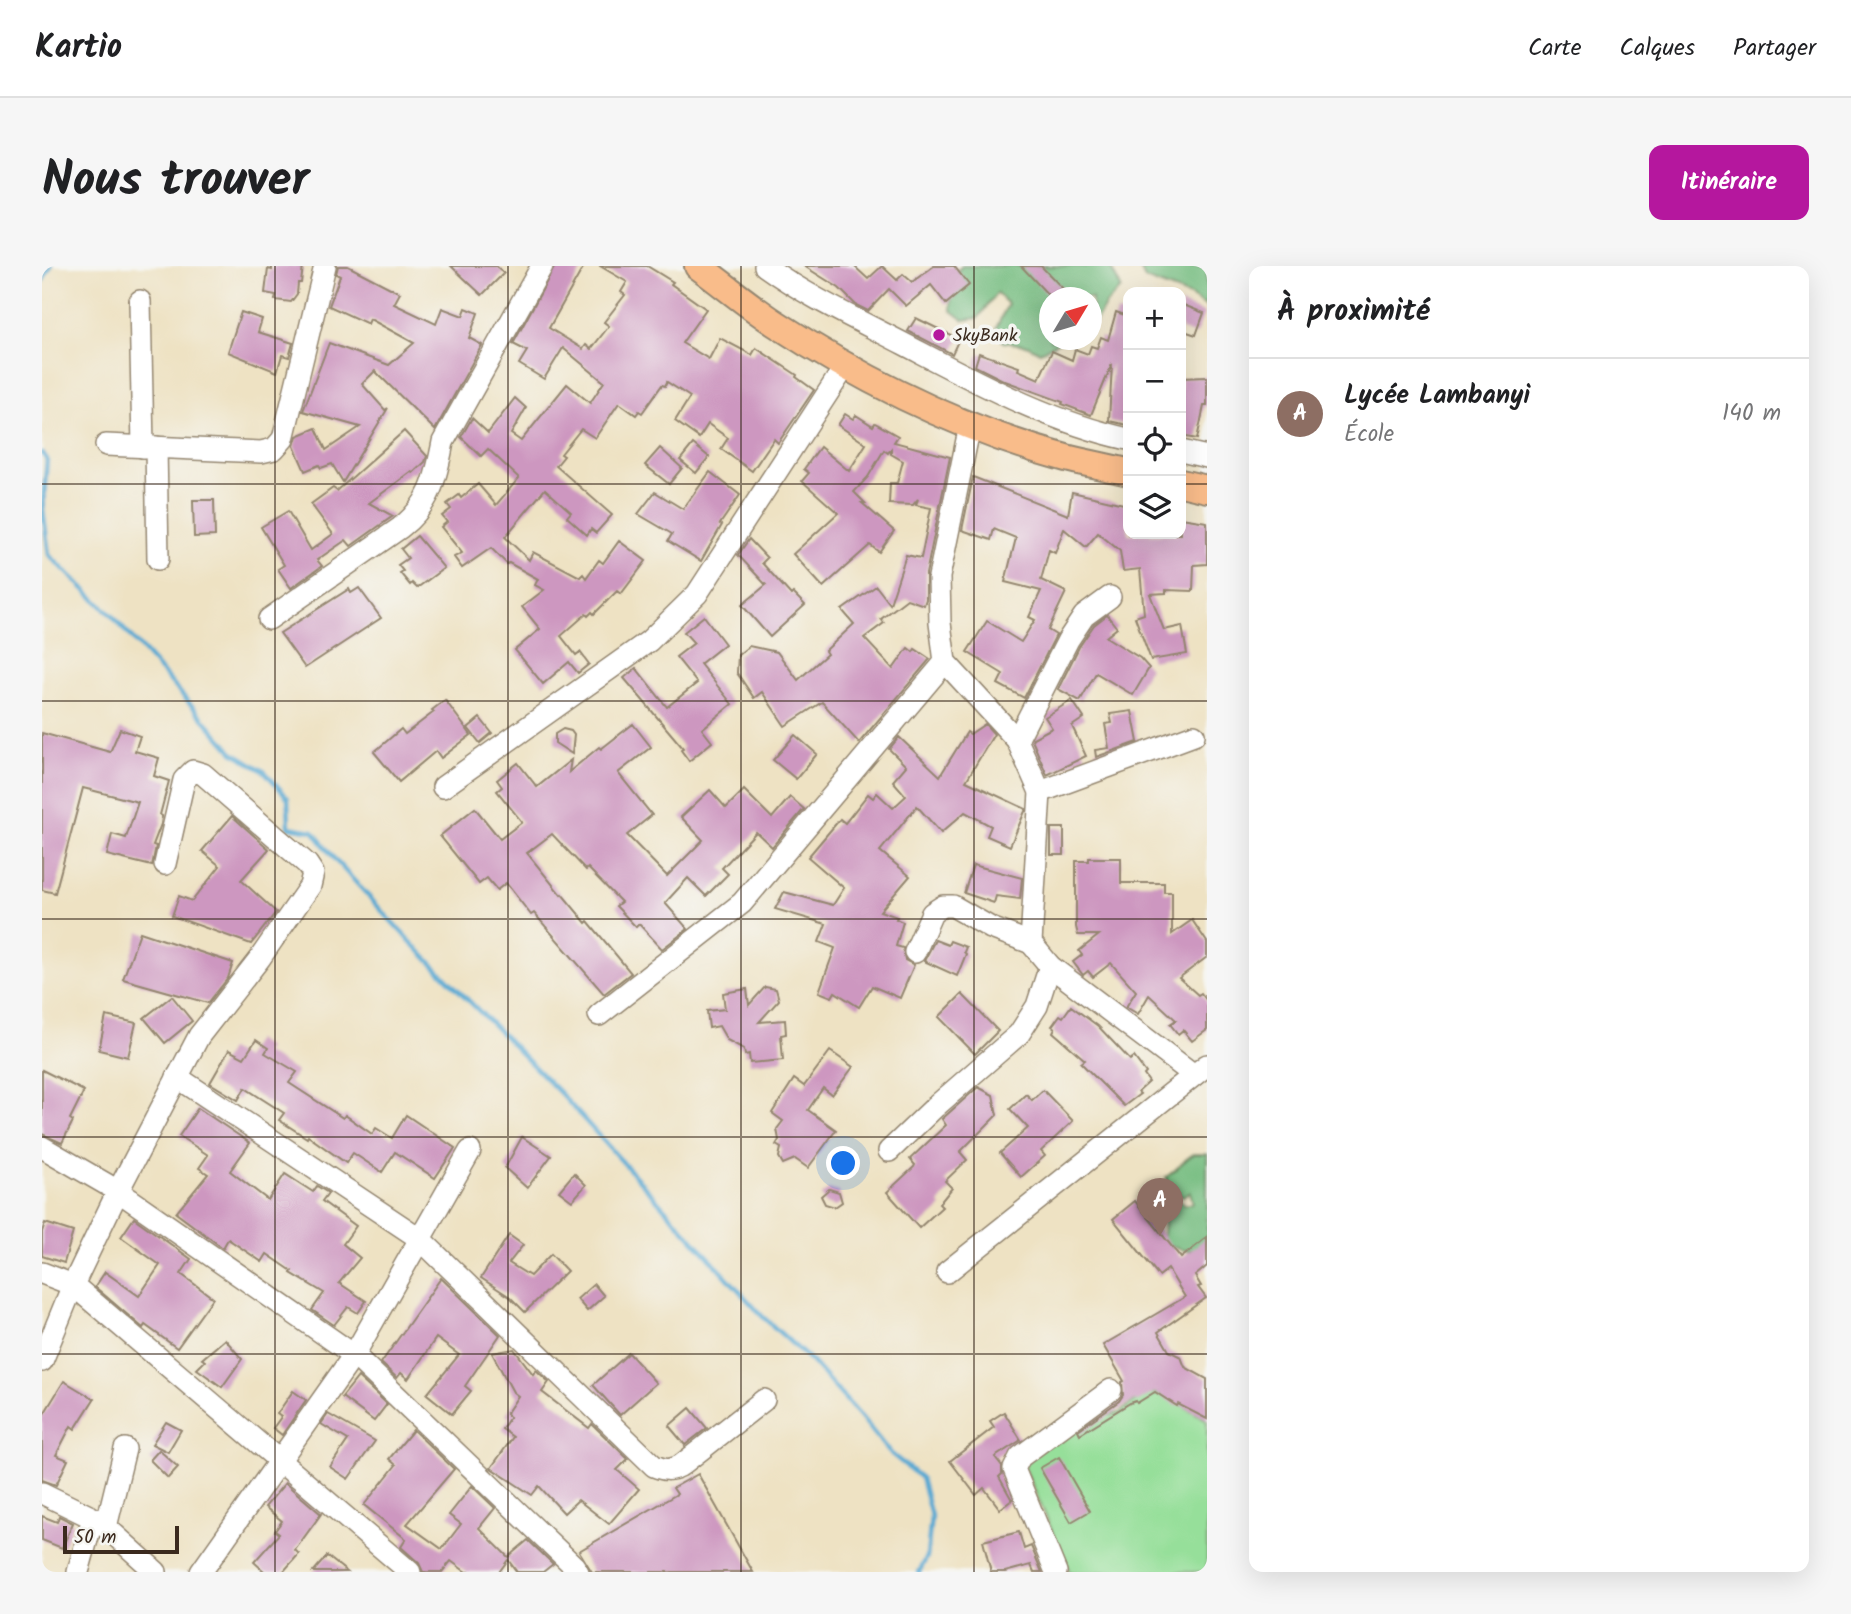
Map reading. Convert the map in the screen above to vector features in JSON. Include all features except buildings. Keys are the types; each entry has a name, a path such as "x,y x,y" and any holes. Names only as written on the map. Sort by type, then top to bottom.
{"main road":[{"path":"698,266 774,323 912,400 970,425 1065,457 1123,471"},
{"path":"1186,484 1207,489"}],"street":[{"path":"106,445 261,452 274,449 283,439 325,266"},
{"path":"269,619 400,528 426,503 438,469 443,442 542,266"},
{"path":"765,266 795,288 993,390 1098,433 1123,438"},
{"path":"141,301 158,559"},
{"path":"443,787 649,641 697,594 846,365"},
{"path":"970,425 939,577 940,623 945,662 1017,740 1040,792 1031,943"},
{"path":"1186,452 1207,457"},
{"path":"1017,740 1084,616 1110,597"},
{"path":"599,1016 742,903 945,662"},
{"path":"1040,792 1194,735"},
{"path":"42,1361 73,1285 118,1191 199,1036 260,958 310,886 313,873 307,864 204,774 193,771 184,780 165,864"},
{"path":"915,952 932,913 943,906 953,906 991,928 1031,943 1050,967 1201,1070 947,1272"},
{"path":"888,1151 1019,1034 1037,1006 1050,967"},
{"path":"177,1077 419,1238 654,1466 663,1470 680,1466 764,1400"},
{"path":"42,1147 118,1191 354,1355 573,1570"},
{"path":"201,1572 354,1355 470,1151"},
{"path":"42,1273 73,1285 410,1572"},
{"path":"1056,1572 1014,1469 1020,1457 1111,1390"},
{"path":"78,1572 100,1522 125,1449"},
{"path":"42,1493 100,1522 156,1572"}],"green space":[{"path":"962,266 1110,266 1121,288 1102,311 1102,287 1039,287 1039,350 1044,350 1040,352 1027,345 1003,342 996,328 1008,304 997,293 978,318 964,320 951,310 952,276"},
{"path":"1139,266 1207,266 1207,307 1186,294 1186,287 1166,287 1145,279"},
{"path":"1194,1154 1207,1154 1207,1242 1195,1249 1185,1250 1162,1242 1162,1210 1175,1199 1185,1205 1193,1203 1190,1192 1183,1196 1177,1193 1166,1177"},
{"path":"1147,1392 1167,1396 1207,1420 1207,1572 1070,1572 1023,1464 1063,1427 1119,1413"}],"waterway":[{"path":"42,282 51,266"},
{"path":"42,453 47,459 43,509 49,555 112,616 233,752 265,772 288,798 289,827 313,831 336,861 406,937 561,1094 763,1317 811,1361 889,1452 921,1478 931,1516 927,1557 919,1572"}],"place":[{"name":"SkyBank","path":"939,335"},
{"name":"Lycée Lambanyi","path":"1160,1236"}]}
